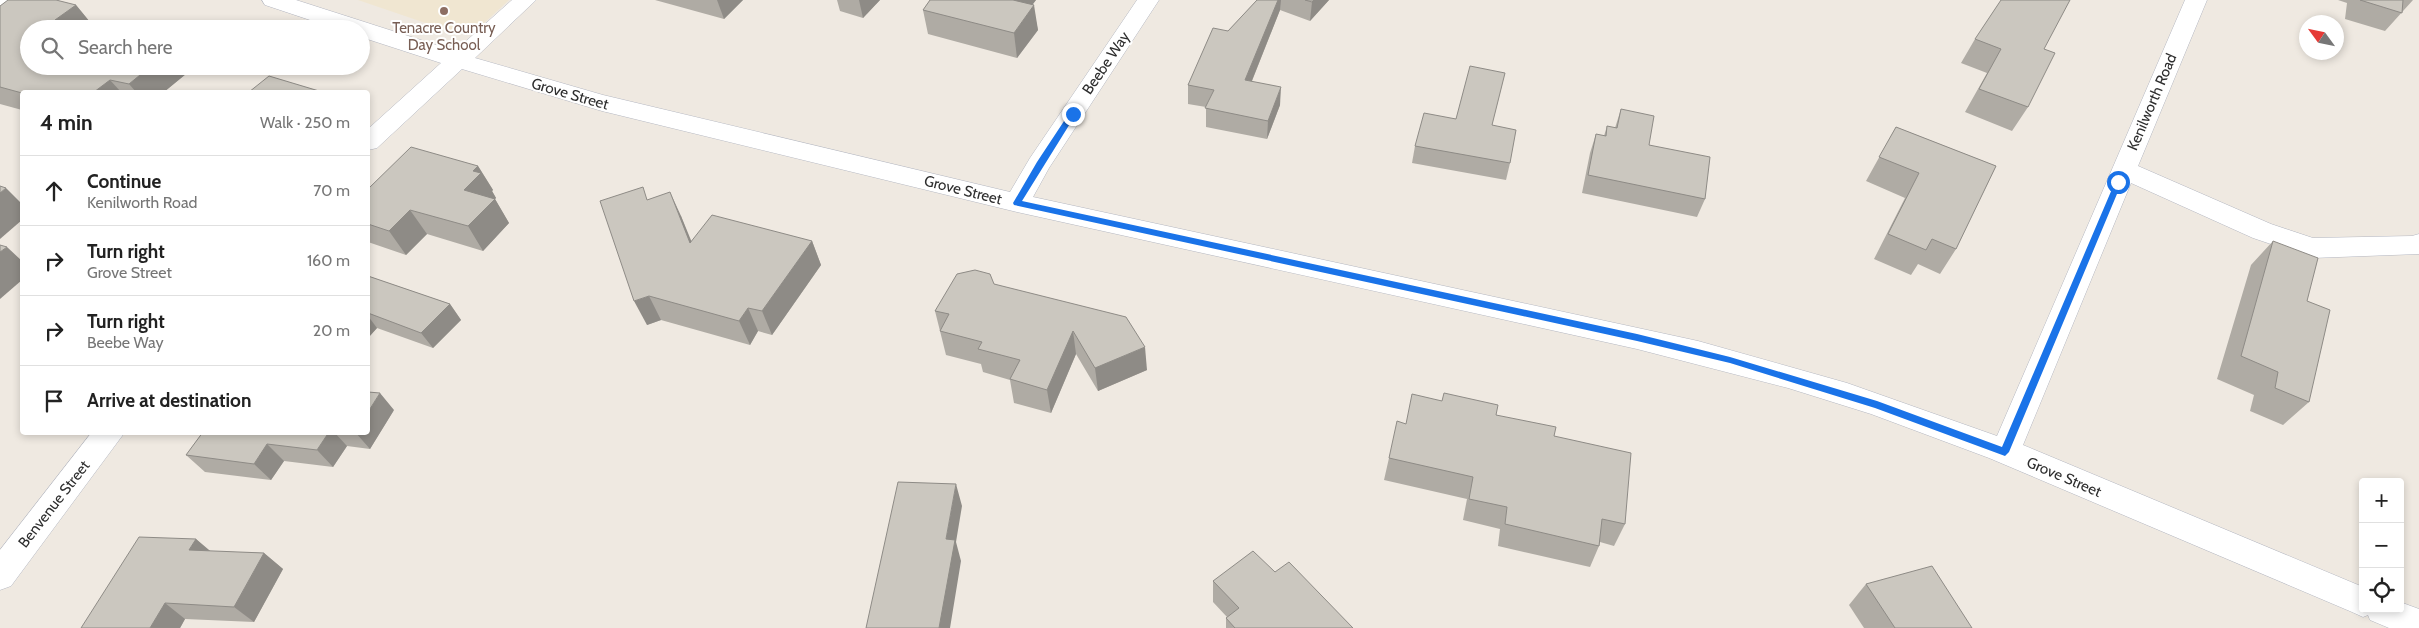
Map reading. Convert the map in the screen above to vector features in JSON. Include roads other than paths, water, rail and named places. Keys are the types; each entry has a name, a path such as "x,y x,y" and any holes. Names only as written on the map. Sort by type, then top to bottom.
{"street":[{"path":"0,5 6,0"},
{"name":"Grove Street","path":"273,0 334,20"},
{"path":"370,140 525,0"},
{"name":"Beebe Way","path":"1017,203 1039,164 1148,0"},
{"name":"Kenilworth Road","path":"2005,452 2196,0"},
{"name":"Grove Street","path":"370,32 458,61 602,103 1017,203 1730,360 1877,405 2005,452 2359,600"},
{"path":"2123,169 2262,231 2312,248 2414,246 2419,244"},
{"name":"Benvenue Street","path":"0,576 31,532 108,435"},
{"path":"2390,613 2419,625"}],"place":[{"name":"Tenacre Country Day School","path":"444,11"}]}
